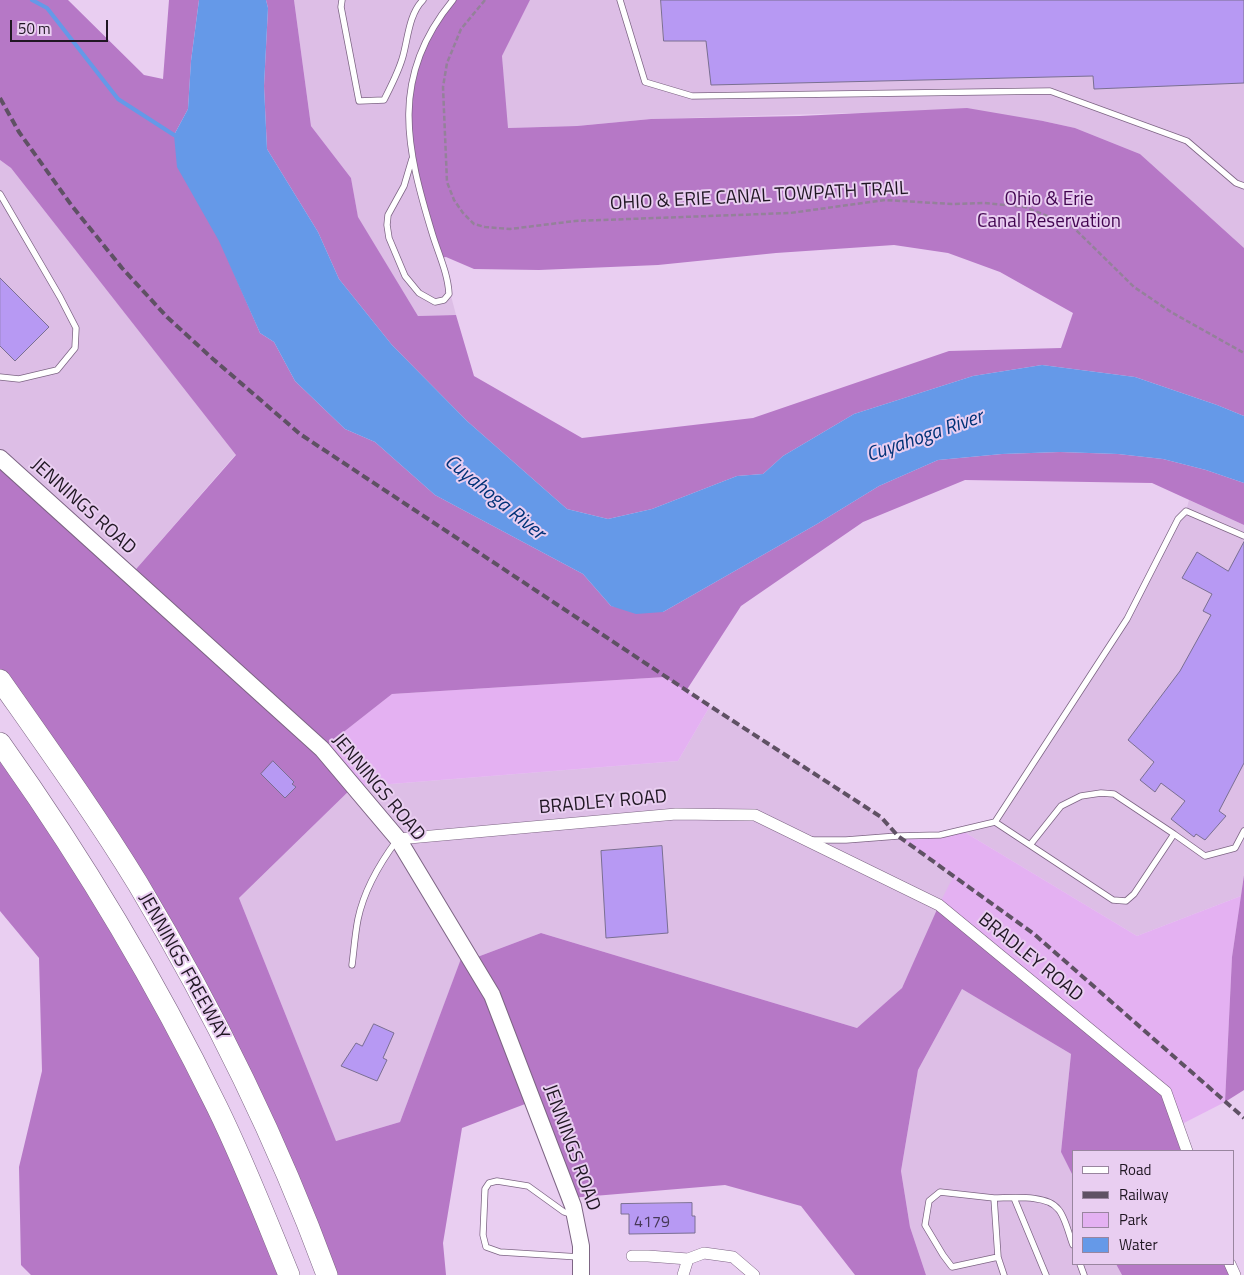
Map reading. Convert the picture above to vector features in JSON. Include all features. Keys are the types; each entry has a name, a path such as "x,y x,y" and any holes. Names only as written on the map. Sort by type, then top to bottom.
{"highway":[{"name":"JENNINGS FREEWAY","path":"0,680 67,775 137,882 216,1023 264,1121 327,1275"},
{"name":"JENNINGS FREEWAY","path":"0,742 89,874 166,1006 218,1108 259,1200 289,1275"}],"street":[{"name":"JENNINGS ROAD","path":"0,458 322,750 398,839 492,995 574,1206 581,1246 580,1275"},
{"name":"BRADLEY ROAD","path":"398,839 676,814 755,815 939,905 1166,1092 1187,1150"},
{"path":"632,1256 688,1259 704,1253 733,1257 754,1275"},
{"path":"683,1275 688,1259"}],"lane":[{"path":"342,0 341,7 359,101 384,100 403,57 409,27 419,4 423,0"},
{"path":"412,159 404,186 388,215 388,238 405,276 419,293 435,302 444,300 449,294 449,285 432,235 412,159 408,126 409,95 414,72 424,46 453,0"},
{"path":"620,0 645,82 692,96 1050,91 1187,141 1236,183 1244,186"},
{"path":"0,194 60,296 76,328 75,348 57,370 19,380 0,377"},
{"path":"1174,834 1134,894 1126,901 1112,900 995,822 1127,619 1178,519 1186,511 1244,536"},
{"path":"1030,845 1061,806 1081,796 1100,793 1114,794 1205,856 1235,848 1244,831"},
{"name":"BRADLEY ROAD","path":"805,840 846,840 940,835 995,822"},
{"path":"352,965 358,917 367,890 382,861 398,839"},
{"path":"575,1215 564,1212 528,1186 497,1181 489,1183 485,1189 483,1235 486,1247 500,1252 581,1257"},
{"path":"998,1257 952,1267 925,1225 929,1201 940,1192 994,1198 1039,1199 1050,1202 1059,1209 1072,1242"},
{"path":"994,1198 998,1257 1004,1275"},
{"path":"1014,1198 1046,1275"}],"path":[{"name":"OHIO & ERIE CANAL TOWPATH TRAIL","path":"485,0 461,29 447,64 443,87 447,182 454,200 474,224 510,229 575,220 790,213 884,200 952,204 984,203 1026,207 1072,226 1134,287 1171,312 1244,353"}],"shaded area":[{"path":"294,0 453,0 415,71 445,273 456,315 418,316 358,218 351,178 311,126"},
{"path":"530,0 1244,0 1244,275 1140,154 1075,128 1043,121 850,113 651,119 577,126 507,128 502,56"},
{"path":"0,160 11,168 236,454 130,576 0,458"},
{"path":"1189,500 1244,525 1244,874 1241,896 1137,936 961,830 995,822 1122,626 1178,519 1186,511"},
{"path":"710,706 881,817 898,836 955,875 902,988 857,1028 541,933 472,959 465,949 400,1122 336,1141 239,898 353,787 678,761"},
{"path":"962,989 1071,1054 1061,1152 1072,1174 1072,1265 1117,1265 1122,1275 926,1275 910,1227 901,1171 918,1070"}],"green space":[{"path":"0,0 68,0 144,75 163,79 169,0 199,0 191,61 188,109 174,135 260,333 274,342 295,381 345,429 375,442 435,495 583,574 611,606 663,612 817,524 879,486 938,460 1002,454 1060,452 1118,454 1163,459 1206,470 1244,483 1244,525 1152,483 965,480 863,522 741,606 686,691 665,677 392,694 322,749 353,787 239,898 336,1141 400,1122 465,948 472,959 541,933 857,1028 902,988 939,905 1166,1092 1187,1150 1072,1150 1072,1174 1061,1152 1071,1054 962,989 918,1070 901,1171 910,1227 926,1275 855,1275 801,1206 725,1185 570,1198 533,1101 462,1128 443,1243 446,1275 327,1275 216,1023 0,680 0,458 130,576 236,455 11,168 0,160"},
{"name":"Ohio & Erie Canal Reservation","path":"266,0 294,0 311,126 351,178 358,217 418,316 456,315 474,376 582,438 753,418 949,351 1061,348 1073,313 1000,272 948,253 894,245 776,253 658,265 539,270 474,269 446,257 440,258 412,159 409,95 424,46 453,0 530,0 502,56 508,128 577,126 651,119 800,116 967,108 1075,128 1140,154 1244,248 1244,416 1135,377 1042,365 973,376 854,414 783,456 763,474 737,476 652,509 608,519 567,509 467,421 392,345 339,279 318,232 267,149 264,86 268,8"},
{"path":"665,677 710,706 678,761 353,787 322,749 392,694"},
{"path":"0,743 132,945 289,1275 31,1275 21,1265 19,1167 42,1071 39,958 0,911"},
{"path":"961,830 1137,936 1241,896 1232,957 1225,1102 1178,1126 939,905 954,875 898,836 940,835"},
{"path":"1244,875 1244,1090 1225,1102 1232,957"},
{"path":"1117,1265 1230,1265 1235,1275 1122,1275"}],"water":[{"name":"Cuyahoga River","path":"199,0 266,0 268,8 264,86 267,149 318,232 339,279 392,345 467,421 567,509 608,519 652,509 737,476 763,474 783,456 854,414 973,376 1042,365 1135,377 1244,416 1244,483 1206,470 1163,459 1118,454 1060,452 1002,454 938,460 879,486 817,524 663,612 636,614 611,606 583,574 435,495 375,442 345,429 295,381 274,342 260,333 219,241 177,167 174,135 188,109 191,61"}],"building":[{"path":"661,0 1244,0 1244,83 1094,89 1093,76 711,85 706,41 664,41"},
{"path":"0,278 49,327 15,361 0,346"},
{"path":"1244,542 1244,763 1219,811 1226,816 1205,840 1196,834 1194,837 1171,819 1185,801 1161,783 1155,792 1140,780 1154,762 1128,740 1180,671 1211,615 1203,611 1212,594 1182,578 1197,552 1228,571"},
{"path":"273,761 294,782 292,784 296,787 285,798 261,774"},
{"path":"662,846 668,933 606,938 601,851"},
{"path":"374,1024 394,1033 383,1058 387,1060 377,1081 341,1066 356,1043 362,1046"},
{"path":"692,1203 692,1216 695,1216 695,1233 629,1234 629,1214 621,1214 621,1204"}],"waterway":[{"path":"32,0 47,8 118,99 178,136"}],"railway":[{"path":"0,98 19,132 72,206 122,268 167,317 300,434 881,817 898,836 1034,934 1244,1118"}]}
